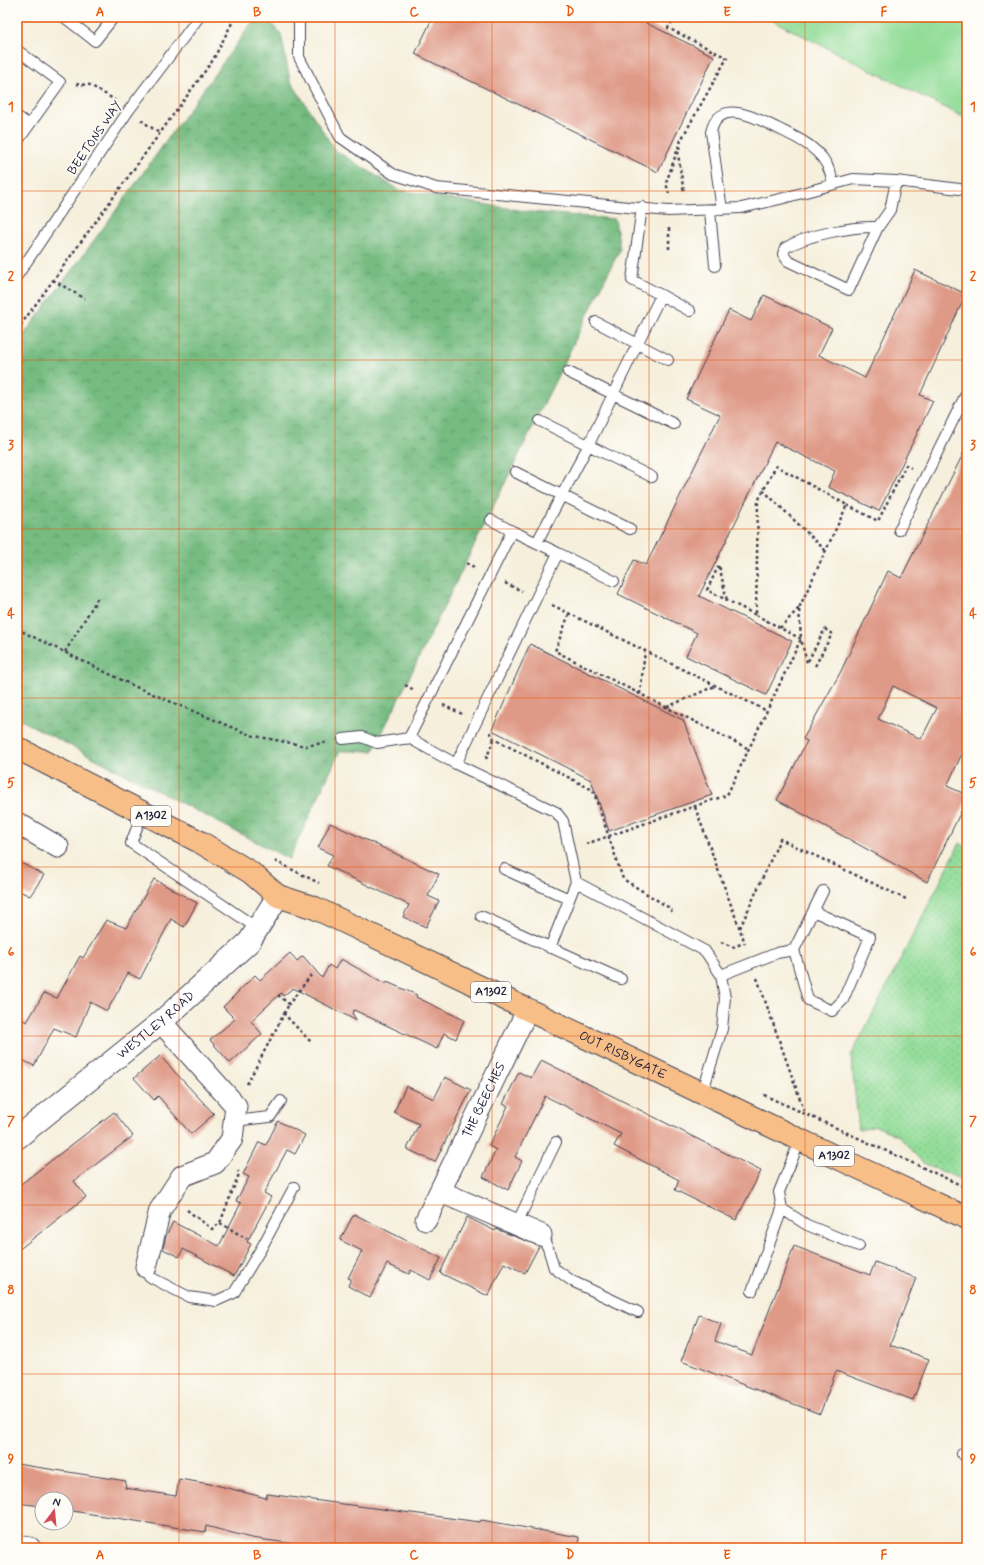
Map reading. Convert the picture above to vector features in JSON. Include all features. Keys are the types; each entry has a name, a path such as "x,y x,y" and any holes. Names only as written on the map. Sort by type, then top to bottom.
{"main road":[{"name":"A1302","path":"17,748 200,842 250,872 278,896"},
{"name":"OUT RISBYGATE","path":"278,896 315,908 528,1009 702,1094 967,1218"}],"street":[{"path":"17,823 58,847"},
{"name":"WESTLEY ROAD","path":"17,1138 161,1022 249,942 278,896"},
{"name":"THE BEECHES","path":"426,1220 441,1192 528,1009"},
{"path":"146,1267 160,1210 182,1176 216,1163 233,1130 236,1106 161,1022"},
{"path":"441,1192 541,1235"},
{"path":"17,1546 30,1548"}],"lane":[{"path":"64,17 95,41 114,17"},
{"name":"BEETONS WAY","path":"17,276 129,110 199,17"},
{"path":"298,17 299,57 340,137 394,174 436,188 642,207 668,211 722,210 780,199 854,179 896,181 967,190"},
{"path":"17,50 60,82 17,142"},
{"path":"722,210 711,132 713,125 722,115 744,113 802,140 817,152 832,173 833,184"},
{"path":"17,116 29,125"},
{"path":"878,227 850,228 801,241 785,248 783,254 788,261 849,290 878,227 890,210 896,181"},
{"path":"642,207 632,280 690,311"},
{"path":"710,210 715,266"},
{"path":"537,542 588,446 661,295"},
{"path":"596,322 668,360"},
{"path":"568,372 612,395 674,424"},
{"path":"899,530 967,392"},
{"path":"540,421 652,477"},
{"path":"515,472 630,528"},
{"path":"491,520 614,581"},
{"path":"408,738 512,531"},
{"path":"456,764 558,553"},
{"path":"343,739 362,737 377,743 408,738 456,764 556,812 563,821 576,882 550,948"},
{"path":"143,812 130,843 258,928"},
{"path":"504,869 569,899"},
{"path":"576,882 706,951 721,975 725,998 722,1029 702,1094"},
{"path":"813,911 870,937 843,1000 832,1011 808,1000 794,950 823,890"},
{"path":"481,916 621,979"},
{"path":"721,975 777,953 794,950"},
{"path":"233,1130 270,1117 281,1101"},
{"path":"752,1291 782,1209 779,1192 800,1140"},
{"path":"516,1225 556,1142"},
{"path":"146,1267 148,1275 152,1278 168,1288 189,1297 216,1301 234,1293 262,1247 294,1187"},
{"path":"782,1209 807,1225 859,1246"},
{"path":"541,1235 548,1248 554,1268 572,1281 638,1312"}],"path":[{"path":"18,328 213,60 235,17"},
{"path":"669,196 666,183 682,140 727,58 668,28 676,17"},
{"path":"90,85 118,102"},
{"path":"682,140 678,154 684,197"},
{"path":"53,280 85,299"},
{"path":"756,615 758,501 776,466 878,521 906,465 913,469"},
{"path":"764,490 825,550"},
{"path":"780,628 799,608 847,505"},
{"path":"466,563 767,711"},
{"path":"727,601 719,565 707,590 727,601 801,639"},
{"path":"65,652 99,596"},
{"path":"799,608 801,639 807,663 826,629 832,634 814,668"},
{"path":"569,614 555,651 749,749"},
{"path":"17,629 136,687 250,735 306,746 343,739"},
{"path":"570,849 727,795 801,639"},
{"path":"640,694 645,651"},
{"path":"667,708 715,686"},
{"path":"481,775 494,739"},
{"path":"739,929 780,840 908,900"},
{"path":"251,1090 246,1085 288,1004 312,974"},
{"path":"278,995 288,1004"},
{"path":"284,1014 311,1042"},
{"path":"805,1113 967,1188"},
{"path":"169,1197 212,1229 220,1224 239,1174 233,1130"},
{"path":"220,1224 262,1247"}],"green space":[{"path":"256,17 261,17 270,22 281,34 290,80 335,150 399,190 530,212 615,219 620,249 373,751 340,751 289,859 17,718 17,344"},
{"path":"766,17 967,17 967,119"},
{"path":"960,843 967,848 967,1182 923,1163 899,1136 876,1126 859,1130 851,1056"}],"building":[{"path":"433,17 649,17 646,23 714,56 658,172 415,54"},
{"path":"915,270 966,294 920,395 933,401 879,511 828,487 835,471 775,442 699,596 792,641 766,695 686,656 697,633 618,594 634,560 646,565 720,415 686,399 729,310 751,321 764,295 832,328 819,355 865,378"},
{"path":"967,446 967,743 947,786 967,795 967,799 927,882 777,800 807,741 803,739 840,673 888,571 901,578","holes":["893,686 937,708 921,739 878,719"]},
{"path":"530,644 683,720 712,795 609,831 591,780 492,730"},
{"path":"330,823 439,874 428,896 439,901 426,927 403,917 409,905 327,866 333,855 318,848"},
{"path":"17,861 44,875 30,896 17,890"},
{"path":"154,879 197,903 184,927 171,919 140,979 128,973 107,1011 90,1002 76,1037 54,1028 34,1066 17,1057 17,1031 23,1020 27,1022 44,993 57,998 80,956 83,958 106,920 126,928"},
{"path":"290,953 297,961 303,956 322,978 329,965 335,969 341,959 386,984 387,982 417,995 416,997 464,1020 456,1039 444,1033 437,1049 354,1010 352,1013 357,1021 293,988 283,996 281,993 251,1021 262,1034 230,1063 210,1040 235,1019 223,1007 255,975 260,980"},
{"path":"160,1056 214,1114 191,1134 158,1096 154,1100 134,1078"},
{"path":"541,1060 761,1171 736,1220 675,1190 679,1180 614,1146 621,1134 545,1096 515,1157 522,1161 508,1190 483,1177 496,1150 489,1146 508,1106 503,1104 519,1072 531,1078"},
{"path":"445,1077 471,1090 435,1162 407,1149 419,1124 394,1112 406,1086 434,1099"},
{"path":"114,1112 133,1136 74,1181 86,1197 17,1251 17,1187"},
{"path":"278,1121 305,1135 295,1154 287,1150 264,1193 271,1197 247,1242 251,1244 234,1276 183,1249 179,1257 163,1249 166,1236 173,1222 219,1246 241,1203 236,1201 249,1177 243,1174 259,1142 266,1145"},
{"path":"354,1214 441,1258 430,1280 411,1270 409,1274 387,1264 370,1298 348,1286 351,1279 348,1278 362,1251 340,1240"},
{"path":"467,1217 495,1231 496,1229 539,1246 525,1273 504,1263 488,1296 440,1273"},
{"path":"794,1246 870,1275 875,1262 916,1278 890,1345 929,1359 913,1400 836,1371 820,1414 681,1361 699,1315 721,1324 715,1341 752,1355"},
{"path":"17,1464 126,1481 125,1488 176,1496 179,1479 216,1485 266,1498 267,1494 480,1522 481,1520 579,1537 578,1548 325,1548 251,1538 206,1526 205,1532 74,1511 74,1491 34,1491 34,1505 17,1503"}]}
